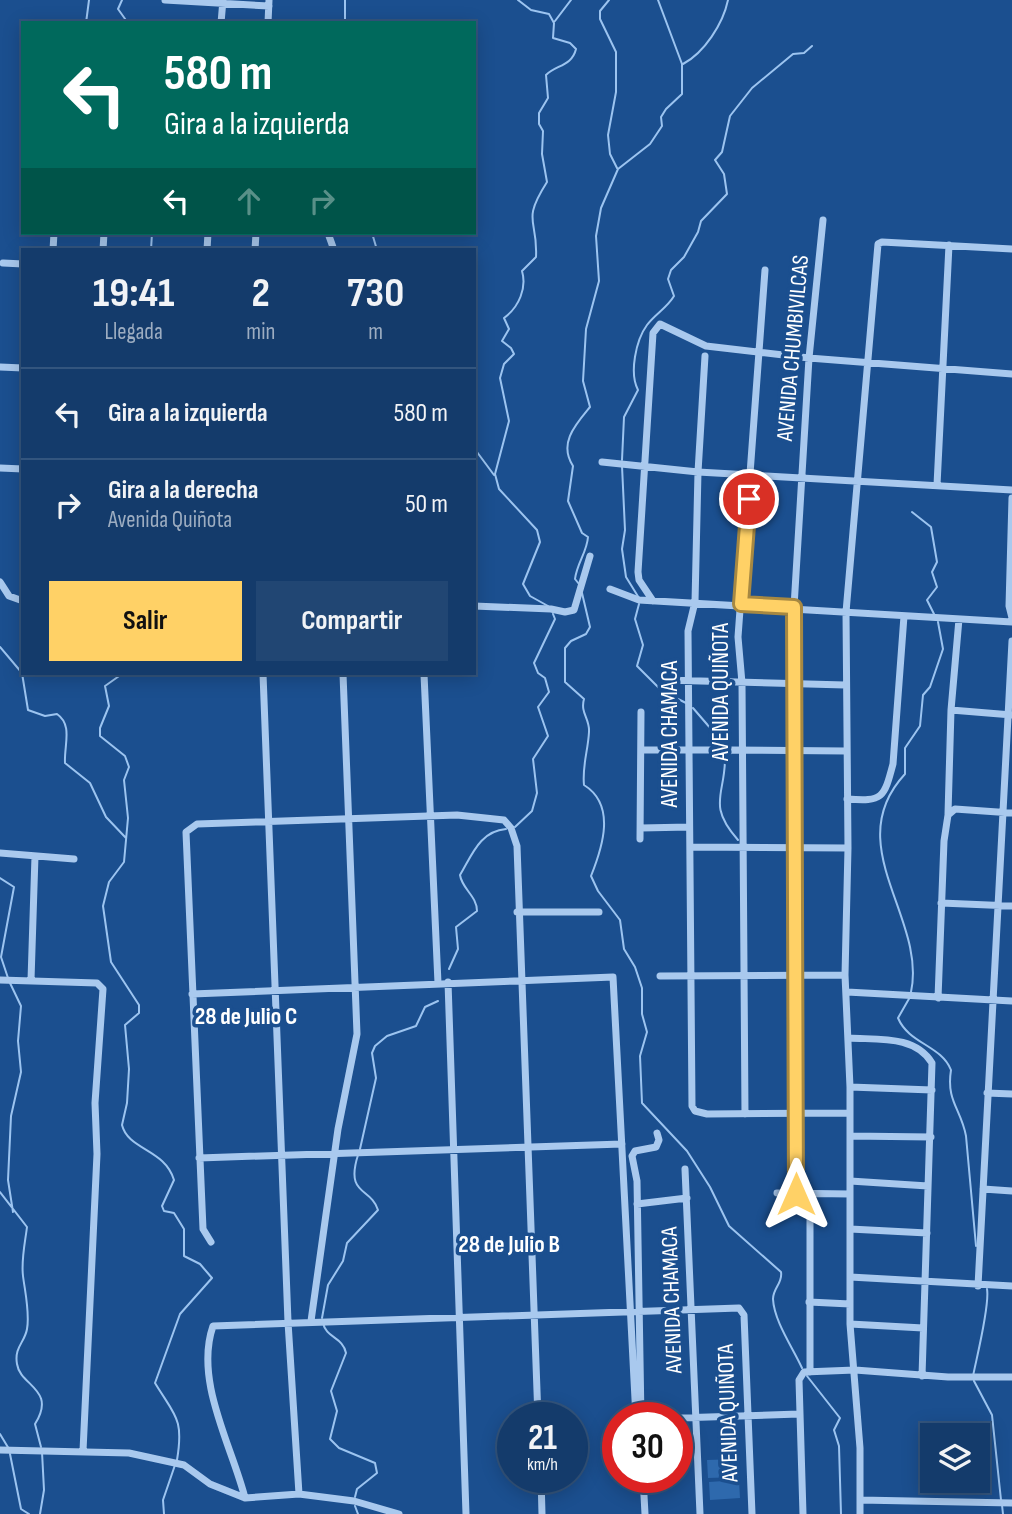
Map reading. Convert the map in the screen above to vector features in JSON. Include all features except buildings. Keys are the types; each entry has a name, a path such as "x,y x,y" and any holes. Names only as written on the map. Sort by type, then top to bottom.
{"street":[{"path":"165,0 269,3 268,21"},
{"path":"221,21 223,2"},
{"name":"AVENIDA CHUMBIVILCAS","path":"796,1194 794,607 809,358 823,220"},
{"path":"329,236 333,248"},
{"path":"860,1514 855,1370 850,1324 850,1087 845,975 848,848 846,612 878,244 882,242 1012,249"},
{"path":"937,485 949,245"},
{"path":"3,263 21,264"},
{"name":"AVENIDA QUIÑOTA","path":"745,1114 744,849 740,750 742,683 738,637 765,270"},
{"path":"653,601 639,580 638,572 653,333 660,324 706,346 809,358 1012,374"},
{"name":"AVENIDA CHAMACA","path":"705,356 698,472 695,602 688,631 692,1106 695,1111 745,1114"},
{"path":"0,367 21,368"},
{"path":"603,462 698,472 1012,490"},
{"path":"0,468 21,469"},
{"path":"611,589 639,600 1012,620 1009,606 1012,498"},
{"path":"476,606 565,612 574,610 590,556"},
{"path":"0,582 9,596 21,600"},
{"path":"847,799 872,802 882,797 887,788 893,764 904,616"},
{"path":"937,998 948,815 951,710 959,619"},
{"path":"978,1286 998,905 1008,812 1012,640"},
{"path":"262,675 288,1322 299,1494"},
{"path":"312,1321 335,1155 357,1034 343,675"},
{"path":"424,675 438,983"},
{"path":"664,680 845,685"},
{"path":"951,710 1010,715"},
{"path":"640,712 640,839"},
{"path":"641,750 716,750 725,754 740,750 846,751"},
{"path":"948,815 955,809 1008,812"},
{"path":"211,1242 203,1229 186,832 197,824 429,819 457,816 504,820 511,828 517,846 517,912 537,1402"},
{"path":"641,828 690,827"},
{"path":"690,847 848,848"},
{"path":"0,853 74,859"},
{"path":"31,980 36,856"},
{"path":"941,903 1012,906"},
{"path":"517,912 599,912"},
{"path":"660,976 845,975"},
{"path":"192,994 613,977 629,1312 637,1402"},
{"path":"0,980 97,983 103,989 83,1451"},
{"path":"448,982 466,1514"},
{"path":"847,992 1012,1001"},
{"path":"849,1038 908,1042 924,1049 932,1063 922,1376"},
{"path":"850,1087 932,1090"},
{"path":"987,1093 1012,1094"},
{"path":"745,1114 849,1113"},
{"path":"639,1402 641,1311 638,1203 632,1156 635,1151 656,1147 657,1133"},
{"path":"850,1136 931,1137"},
{"path":"199,1158 622,1144"},
{"name":"AVENIDA CHAMACA","path":"685,1169 699,1514"},
{"path":"850,1181 928,1186"},
{"path":"983,1189 1012,1191"},
{"path":"777,1193 850,1194"},
{"path":"810,1194 810,1372"},
{"path":"638,1203 687,1198"},
{"path":"850,1229 926,1233"},
{"path":"850,1277 1012,1286"},
{"path":"809,1303 850,1304"},
{"path":"244,1498 216,1413 210,1372 214,1326 312,1321 460,1320 692,1309"},
{"name":"AVENIDA QUIÑOTA","path":"692,1309 742,1310 752,1514"},
{"path":"850,1324 923,1328"},
{"path":"803,1514 799,1380 804,1372 855,1370 922,1376 1012,1377"},
{"path":"696,1418 799,1414"},
{"path":"0,1450 128,1453 176,1462 211,1484 244,1498 299,1494 354,1501 399,1514"},
{"path":"541,1493 542,1514"},
{"path":"644,1493 645,1514"},
{"path":"860,1500 1012,1503"}],"shaded area":[{"path":"738,1459 739,1477 708,1478 707,1460"},
{"path":"739,1480 740,1498 710,1500 709,1482"}],"waterway":[{"path":"86,21 89,0"},
{"path":"122,0 118,9 127,21"},
{"path":"345,0 345,21"},
{"path":"518,0 531,10 549,14 554,23 553,38 570,43 576,49 571,59 546,75 548,98 539,113 539,124 543,131 542,154 547,182 533,213 536,257 522,271 520,297 504,318 509,329 502,341 514,354 504,364 500,378 509,421 495,474 499,489 537,530 540,542 523,584 530,596 548,606"},
{"path":"555,21 571,0"},
{"path":"609,0 600,11 600,19 616,52 616,92 608,135 610,154 617,168"},
{"path":"579,584 575,579 576,573 588,537 582,533 568,501 573,466 567,449 571,434 590,407 583,381 586,329 599,281 596,236 601,208 618,169 650,144 662,126 661,117 666,109 682,94 682,64 658,0"},
{"path":"683,64 698,53 712,37 728,0"},
{"path":"622,460 624,417 638,390 634,366 643,331 674,296 668,279 671,270 684,257 701,221 727,194 724,174 715,160 722,152 730,116 752,88 793,54 804,53 812,46"},
{"path":"151,248 152,235"},
{"path":"373,235 376,248"},
{"path":"476,451 494,475"},
{"path":"622,466 625,530 622,549 626,577 639,598"},
{"path":"912,512 931,527 937,562 932,572 937,587 927,600 934,614"},
{"path":"582,593 590,627 586,634 571,641 565,648 565,682 584,699 583,708 589,732 584,785 594,793 603,815 602,839 591,876 598,891 620,920 624,949 635,967 642,988 642,1014 647,1032 640,1056 642,1103 687,1151 710,1187 729,1226 781,1272 781,1279 773,1295 774,1307 802,1368"},
{"path":"639,604 635,619 643,645 637,666 662,691 686,703"},
{"path":"515,827 532,811 537,793 533,759 548,736 538,707 549,692 545,678 538,673 534,663 555,619 553,614"},
{"path":"911,992 913,964 908,937 882,855 880,828 887,801 905,774 905,748 920,726 923,695 930,687 943,649 938,622"},
{"path":"0,647 21,672"},
{"path":"22,675 28,710 45,716 57,714 62,719 67,736 65,763 90,783 106,817 126,838"},
{"path":"121,675 105,686 109,706 100,728 100,736 125,756 129,767 124,780 128,818 124,862 109,882 103,906 111,962 139,1005 139,1013 125,1025 129,1069 127,1103 122,1125 131,1140 163,1162 169,1170 174,1180 162,1206 164,1211 174,1213 184,1229 184,1256 200,1264 212,1278 180,1314 155,1383 176,1418 179,1435 177,1460"},
{"path":"693,708 724,744 724,750"},
{"path":"725,756 720,808 728,828 738,840"},
{"path":"449,969 458,949 456,927 477,911 475,901 460,875 483,839 506,829"},
{"path":"0,878 14,887 1,957 8,978"},
{"path":"10,983 21,1006 18,1041 21,1072 11,1116 8,1180 13,1212"},
{"path":"910,997 898,1018 903,1027 940,1055 951,1070 952,1097 966,1136 976,1246"},
{"path":"360,1149 376,1078 372,1053 375,1046 387,1036 416,1026 425,1007 438,1001"},
{"path":"322,1318 328,1285 343,1261 347,1243 378,1210 357,1184 355,1168 358,1155"},
{"path":"0,1192 27,1227 23,1270 28,1323 16,1358 24,1378 40,1395 41,1412 35,1424 41,1447"},
{"path":"973,1376 985,1318 987,1289"},
{"path":"323,1323 327,1332 342,1344 346,1353 331,1391 337,1411 330,1439 339,1448 375,1463 377,1473 357,1489 355,1497"},
{"path":"807,1376 840,1418 834,1430 839,1446 841,1514"},
{"path":"974,1381 992,1415 1001,1500"},
{"path":"0,1434 9,1449"},
{"path":"40,1514 44,1490 42,1452"},
{"path":"10,1454 21,1509 29,1514"},
{"path":"164,1514 163,1500 175,1465"},
{"path":"1002,1505 1003,1514"},
{"path":"355,1506 358,1514"}],"district":[{"name":"28 de Julio C","path":"246,1016"},
{"name":"28 de Julio B","path":"509,1244"}],"route":[{"path":"749,499 741,604 794,607 796,1194"}]}
